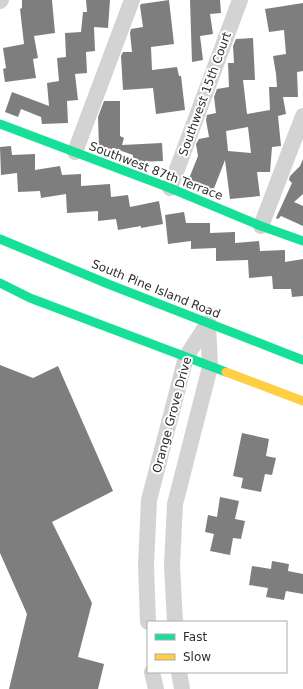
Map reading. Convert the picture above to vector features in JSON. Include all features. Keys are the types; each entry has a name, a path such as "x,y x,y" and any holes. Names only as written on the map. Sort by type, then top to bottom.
{"main road":[{"name":"Southwest 87th Terrace","path":"0,124 170,188 260,226 303,241"},
{"name":"South Pine Island Road","path":"2,240 303,360"},
{"path":"0,283 30,298 303,402"}],"street":[{"path":"75,152 132,0"},
{"name":"Southwest 15th Court","path":"170,188 240,0"},
{"path":"260,226 303,116"},
{"name":"Orange Grove Drive","path":"148,621 146,565 149,500 186,357 208,323"},
{"name":"Orange Grove Drive","path":"175,621 172,566 175,504 210,367 208,323"},
{"path":"152,673 156,689"},
{"path":"178,673 182,689"}],"building":[{"path":"22,0 52,0 55,33 34,36 38,58 33,59 36,78 5,82 3,69 6,68 3,48 24,44 20,9 22,8"},
{"path":"86,0 110,0 108,28 94,27 95,51 86,52 87,73 75,74 78,100 67,101 68,123 42,124 41,117 21,109 18,117 5,112 12,92 49,106 47,83 59,81 57,58 66,57 65,33 81,32 83,12 87,12"},
{"path":"169,0 174,44 151,47 152,70 177,67 179,76 181,76 185,110 156,114 153,88 123,90 121,56 123,52 132,52 131,29 143,27 141,4"},
{"path":"190,0 220,0 221,13 210,14 213,34 200,36 203,60 192,62"},
{"path":"303,3 303,71 297,72 298,97 283,97 286,114 278,116 281,146 272,147 270,172 257,172 260,196 230,199 225,160 213,191 188,181 198,156 196,144 199,139 209,137 206,120 207,115 216,113 214,97 217,89 229,87 228,63 234,63 233,46 236,39 253,38 255,80 243,80 247,114 270,110 269,87 277,87 273,56 286,54 284,30 269,32 265,9","holes":["248,127 251,153 228,151 226,131"]},
{"path":"104,101 120,101 120,136 124,138 122,145 162,143 163,161 137,162 133,161 133,155 113,148 111,152 99,148 98,117"},
{"path":"11,146 12,155 35,154 35,170 60,166 62,175 81,174 81,186 110,184 111,197 128,195 130,207 159,201 163,224 118,230 116,219 98,221 98,211 67,213 66,194 41,198 40,191 18,192 17,173 1,175 0,147"},
{"path":"303,159 303,194 294,202 303,206 303,226 281,216 278,219 276,218 292,183 289,180 290,176 300,166"},
{"path":"184,212 186,223 210,223 210,233 235,232 235,243 259,241 260,251 285,250 285,262 303,259 303,296 292,297 291,289 273,289 272,276 249,278 248,260 216,261 216,248 191,249 191,241 168,244 165,215"},
{"path":"0,365 33,378 58,366 113,491 52,522 92,603 78,657 104,664 98,689 9,689 27,614 0,553"},
{"path":"242,433 269,439 266,456 276,458 272,475 265,474 261,492 241,488 243,478 233,476"},
{"path":"220,497 239,501 235,519 245,521 241,539 233,538 230,555 210,551 214,534 205,532 208,515 217,517"},
{"path":"272,561 289,564 288,571 303,574 303,594 286,591 284,600 266,597 268,588 249,585 252,566 271,569"}],"traffic: fast":[{"path":"0,124 170,188 261,226 303,241"},
{"path":"0,239 108,284 303,360"},
{"path":"0,283 30,298 226,372"}],"traffic: slow":[{"path":"226,372 303,401"}]}
